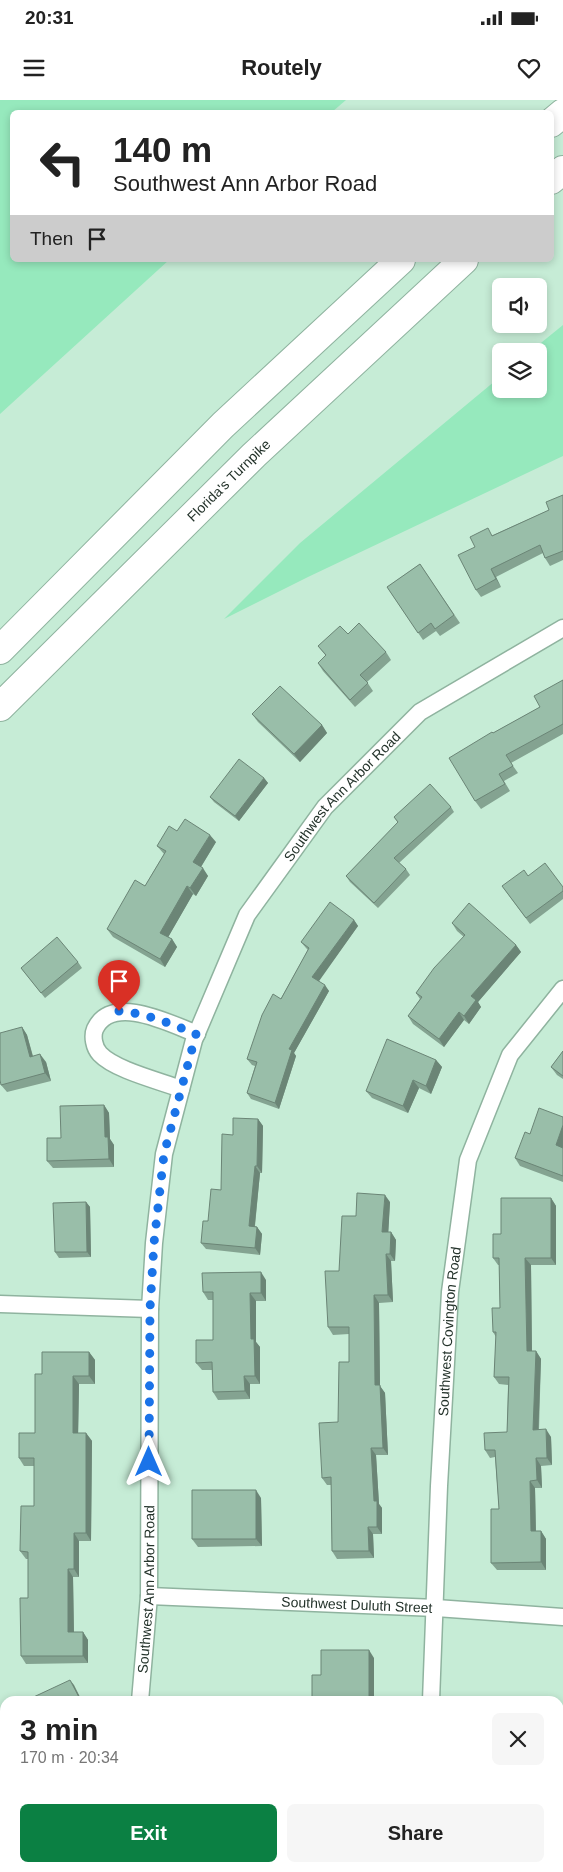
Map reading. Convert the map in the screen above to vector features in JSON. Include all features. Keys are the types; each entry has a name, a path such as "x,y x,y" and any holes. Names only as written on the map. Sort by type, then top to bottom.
{"highway":[{"path":"0,650 224,425 399,262"},
{"name":"Florida's Turnpike","path":"0,707 254,455 462,262"}],"street":[{"name":"Southwest Ann Arbor Road","path":"140,1696 149,1596 150,1309 154,1243 164,1154 196,1034 247,915 325,807 420,712 563,628"},
{"name":"Southwest Covington Road","path":"431,1696 439,1486 450,1292 468,1160 510,1055 563,989"},
{"path":"181,1089 110,1062 99,1053 94,1043 94,1030 105,1016 119,1011 134,1012 196,1034"},
{"path":"0,1304 150,1309"},
{"name":"Southwest Duluth Street","path":"149,1596 436,1608 563,1617"}],"green space":[{"path":"0,100 346,100 334,110 10,110 10,262 167,262 0,414"},
{"path":"563,325 563,456 224,619 300,543 492,383 492,398 547,398 547,343 541,343"}],"building":[{"path":"563,495 563,551 545,558 540,545 491,569 496,579 476,590 458,555 475,547 470,537 488,528 492,536 549,510 546,502"},
{"path":"420,564 454,615 435,629 431,623 418,633 387,587"},
{"path":"359,623 386,652 360,675 368,683 350,700 318,663 326,655 318,646 340,626 348,634"},
{"path":"563,680 563,724 506,755 513,766 499,774 505,784 475,801 449,758 492,732 540,707 534,696"},
{"path":"280,686 322,725 294,754 252,714"},
{"path":"239,759 264,778 235,816 210,797"},
{"path":"430,784 451,807 394,858 406,869 374,903 346,876 398,822 394,817"},
{"path":"185,819 210,835 193,862 203,868 190,888 187,886 160,933 172,939 160,959 107,929 135,880 145,886 166,851 157,846 169,826 177,831"},
{"path":"545,863 563,887 563,891 526,918 502,886 524,870 528,876"},
{"path":"330,902 354,920 312,977 325,985 289,1049 292,1050 275,1103 247,1093 257,1062 247,1059 262,1015 273,994 281,999 309,948 301,942"},
{"path":"469,903 516,945 471,996 476,1000 464,1016 459,1012 439,1039 408,1016 422,997 416,993 434,968 465,935 452,923"},
{"path":"57,937 78,962 41,993 21,968"},
{"path":"22,1027 30,1057 40,1054 45,1073 1,1085 0,1033"},
{"path":"387,1039 436,1060 426,1086 413,1080 403,1106 366,1091"},
{"path":"563,1051 563,1076 551,1067"},
{"path":"104,1105 105,1137 108,1137 109,1159 47,1161 47,1138 61,1138 60,1106"},
{"path":"539,1108 563,1117 563,1125 556,1145 563,1148 563,1176 515,1158 525,1132 530,1134"},
{"path":"233,1118 258,1119 257,1166 255,1166 249,1226 257,1227 255,1248 201,1243 203,1221 208,1221 211,1189 221,1190 222,1134 233,1135"},
{"path":"357,1193 385,1195 382,1232 391,1232 390,1254 386,1254 388,1295 374,1295 375,1385 380,1385 383,1448 371,1448 374,1501 377,1501 377,1527 368,1527 369,1551 332,1551 331,1477 322,1478 319,1423 338,1422 339,1362 349,1362 349,1327 328,1327 325,1271 339,1271 342,1216 356,1216"},
{"path":"501,1198 551,1198 551,1258 525,1258 527,1351 536,1351 533,1430 546,1429 547,1458 536,1458 537,1480 530,1481 531,1531 541,1531 541,1562 491,1563 491,1509 499,1509 495,1450 485,1450 484,1433 507,1432 509,1377 494,1377 496,1332 493,1332 492,1308 500,1308 499,1258 493,1258 493,1234 501,1234"},
{"path":"86,1202 87,1252 55,1252 53,1203"},
{"path":"261,1272 261,1293 250,1293 251,1339 254,1339 255,1376 244,1376 245,1391 213,1392 212,1362 196,1363 196,1340 213,1340 213,1292 203,1292 202,1273"},
{"path":"42,1352 89,1352 89,1376 73,1376 73,1433 86,1433 86,1533 74,1533 74,1569 68,1569 68,1632 83,1632 83,1656 21,1656 20,1598 28,1598 28,1552 20,1551 21,1506 34,1506 34,1458 19,1458 19,1433 35,1433 35,1374 42,1374"},
{"path":"192,1490 256,1490 256,1539 192,1539"},
{"path":"321,1650 369,1650 369,1696 312,1696 312,1675 321,1675"},
{"path":"70,1680 78,1696 36,1696"}],"route":[{"path":"119,1011 134,1012 196,1034 164,1154 154,1243 150,1309 149,1462"}]}
